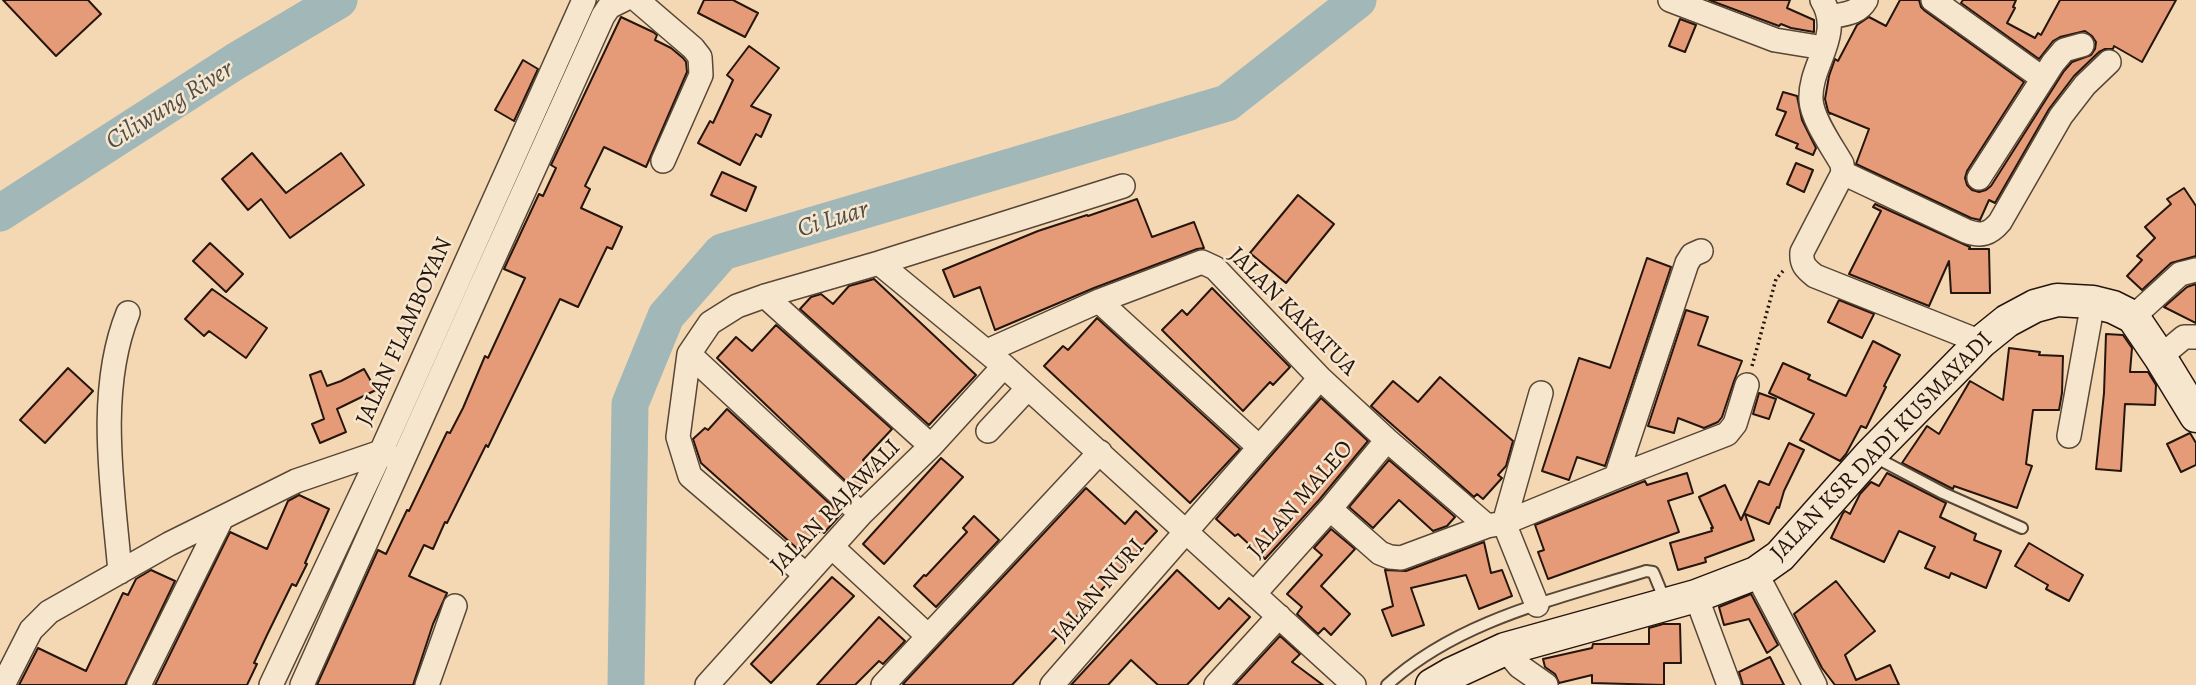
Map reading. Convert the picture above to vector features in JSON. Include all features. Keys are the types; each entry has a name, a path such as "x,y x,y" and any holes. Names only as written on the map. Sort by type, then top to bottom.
{"main road":[{"name":"JALAN KSR DADI KUSMAYADI","path":"1432,685 1451,674 1490,642 1666,604 1696,596 1756,573 1780,556 1871,454 1980,342 2007,321 2035,306 2057,300 2093,302 2113,307 2133,317"},
{"path":"2133,317 2196,416"}],"street":[{"name":"JALAN FLAMBOYAN","path":"271,685 381,452 584,0"},
{"path":"302,685 603,16 610,7 623,0 693,48 700,57 701,75 663,160"},
{"path":"1670,0 1775,40 1824,48"},
{"path":"1866,0 1855,12 1825,8 1830,28 1811,100 1814,112 1842,164 1843,173 1802,251 1801,261 1815,276 1980,342"},
{"path":"1933,0 2042,78"},
{"path":"1979,178 2042,78 2064,51 2082,45"},
{"path":"1843,173 1966,231 1976,235 1987,233 1994,230 2000,222 2061,116 2085,85 2109,62"},
{"path":"806,575 690,476 678,438 689,354 710,323 737,306 765,296 1123,186"},
{"path":"495,195 517,204"},
{"path":"1616,477 1687,263 1692,255 1702,251"},
{"name":"JALAN KAKATUA","path":"986,351 1099,301 1202,262 1209,264 1320,378 1387,440 1496,525"},
{"path":"878,263 1004,366 1354,685"},
{"path":"2133,317 2180,274 2196,270"},
{"path":"765,296 931,446"},
{"path":"1099,301 1259,447"},
{"path":"2069,436 2093,302"},
{"path":"120,572 110,413 117,351 128,313"},
{"path":"2160,357 2184,337 2196,337"},
{"path":"689,354 861,514"},
{"name":"JALAN RAJAWALI","path":"707,685 861,514 931,446 1004,366"},
{"name":"JALAN NURI","path":"1052,685 1320,378"},
{"path":"1331,509 1380,552 1401,558 1496,525 1727,434 1735,424 1747,385"},
{"path":"988,431 1028,388"},
{"path":"1537,605 1496,525 1541,393"},
{"name":"JALAN MALEO","path":"1254,594 1331,509 1387,440"},
{"path":"3,685 31,630 49,611 296,481 381,452 404,461"},
{"path":"883,685 1100,452"},
{"path":"139,685 222,518"},
{"path":"832,547 928,636"},
{"path":"1756,573 1815,685"},
{"path":"1696,596 1729,685"},
{"path":"427,685 455,606"},
{"path":"1216,685 1279,616"},
{"path":"1490,642 1546,685"}],"lane":[{"path":"1871,454 1943,493 2022,528"},
{"path":"1387,685 1408,666 1461,634 1490,642 1537,605 1650,571 1654,574 1666,604"}],"path":[{"path":"1747,385 1776,279 1784,270 1801,261"}],"building":[{"path":"3,0 88,0 101,14 56,56"},
{"path":"704,0 733,0 758,13 745,37 698,13"},
{"path":"1709,0 1790,0 1787,8 1814,20 1814,32 1781,24 1779,26"},
{"path":"1900,0 1919,0 1925,11 2024,82 1967,171 1967,185 1979,192 1991,186 2064,71 2072,62 2091,55 2096,42 2085,31 2060,37 2053,41 2039,59 1961,3 1963,0 2016,0 2007,23 2035,38 2038,33 2041,35 2060,0 2176,0 2142,62 2114,46 2113,49 2099,52 2074,76 2049,109 1995,203 1989,200 1980,220 1856,164 1869,129 1828,111 1825,99 1829,76 1835,59 1838,61 1857,25 1869,17 1886,26"},
{"path":"621,17 657,35 655,40 683,58 687,72 646,167 604,147 585,186 590,189 581,208 622,227 612,249 607,247 578,307 560,299 488,447 486,445 433,549 424,545 409,576 447,593 433,624 413,685 317,685 378,550 386,554 447,432 450,433 463,408 485,356 488,358 525,278 504,269 539,194 543,196 556,168 551,165"},
{"path":"1680,19 1696,25 1685,52 1669,46"},
{"path":"749,46 779,68 751,106 771,115 761,137 756,134 740,165 698,143 710,121 713,123 733,80 727,75"},
{"path":"523,60 538,69 514,121 495,110"},
{"path":"1783,92 1797,96 1802,120 1816,148 1813,155 1796,148 1798,144 1776,135 1786,112 1777,109"},
{"path":"252,153 286,193 341,153 364,185 290,238 261,199 248,210 222,179"},
{"path":"1796,163 1813,170 1804,192 1787,184"},
{"path":"722,172 756,187 746,211 711,195"},
{"path":"2184,188 2196,206 2196,256 2171,263 2142,290 2127,276 2142,260 2137,256 2155,238 2145,227 2171,204 2167,199"},
{"path":"1298,195 1334,224 1286,283 1250,253"},
{"path":"1137,199 1152,237 1194,222 1204,248 1094,288 995,330 980,287 954,297 943,270 1038,231"},
{"path":"1875,204 1970,247 1969,249 1989,249 1990,293 1951,293 1949,261 1929,306 1849,274 1881,211 1873,207"},
{"path":"210,243 243,274 226,292 193,261"},
{"path":"1647,258 1671,267 1605,466 1577,457 1569,480 1542,471 1579,358 1610,368"},
{"path":"874,279 976,375 929,425 800,309 811,297 821,294 833,304 849,286"},
{"path":"2196,284 2196,323 2164,307 2187,287"},
{"path":"1212,288 1290,367 1273,385 1270,382 1243,411 1162,330 1182,310 1187,315"},
{"path":"212,289 267,328 246,358 209,331 204,336 185,319"},
{"path":"1839,300 1874,314 1862,338 1828,322"},
{"path":"1686,310 1708,317 1698,345 1742,361 1718,422 1704,428 1678,418 1674,433 1648,426"},
{"path":"1097,318 1240,449 1190,503 1044,366 1063,346 1068,350"},
{"path":"776,325 892,429 863,460 874,471 856,491 717,358 736,337 752,351"},
{"path":"2106,334 2123,335 2132,348 2130,372 2148,372 2156,385 2155,405 2125,404 2121,471 2096,469 2104,393"},
{"path":"1873,341 1900,355 1866,428 1861,426 1840,461 1800,440 1814,414 1769,393 1783,363 1810,375 1808,379 1846,396"},
{"path":"2009,348 2040,352 2039,355 2063,356 2059,410 2033,410 2026,464 2032,466 2017,508 1954,486 1953,489 1902,463 1927,426 1939,434 1970,381 2003,400"},
{"path":"68,368 93,391 45,443 20,420"},
{"path":"364,369 376,390 337,409 346,432 320,443 312,424 324,419 310,375 321,371 327,386"},
{"path":"1440,377 1513,441 1506,466 1498,475 1502,478 1483,499 1477,494 1474,497 1371,406 1393,381 1418,402"},
{"path":"1759,393 1776,399 1769,419 1753,414"},
{"path":"1321,398 1368,441 1265,559 1238,534 1235,536 1216,519"},
{"path":"727,409 841,514 824,533 821,530 801,552 701,463 693,439 705,428 708,430"},
{"path":"2190,433 2196,443 2196,465 2181,472 2167,444"},
{"path":"1789,443 1804,450 1784,491 1779,508 1777,507 1769,524 1745,514 1754,540 1705,558 1706,562 1678,570 1670,543 1712,531 1713,528 1699,497 1725,485 1741,520 1759,481 1769,485"},
{"path":"941,458 963,477 884,564 863,544"},
{"path":"1389,460 1455,517 1447,526 1433,531 1399,500 1373,528 1349,507"},
{"path":"1687,473 1693,493 1668,501 1679,532 1548,579 1538,552 1544,550 1535,525 1645,481 1647,485"},
{"path":"1887,473 1946,503 1940,517 1976,534 1974,540 2001,551 1986,588 1951,573 1949,578 1925,568 1935,547 1899,531 1884,562 1831,538 1843,513 1845,511 1850,514 1860,494 1871,482 1879,486"},
{"path":"1086,488 1125,524 1136,511 1157,531 1012,685 903,684"},
{"path":"299,495 329,509 305,563 307,564 296,586 292,584 254,663 257,664 247,685 155,685 230,532 267,549 288,501"},
{"path":"974,516 999,540 936,607 914,586 967,532 963,528"},
{"path":"1331,529 1355,549 1321,586 1350,614 1331,635 1324,628 1318,634 1297,614 1302,607 1287,594 1322,555 1314,548"},
{"path":"1484,542 1491,573 1502,570 1512,596 1479,609 1466,575 1411,588 1424,625 1392,636 1382,610 1393,606 1385,570 1406,571"},
{"path":"2029,543 2083,575 2069,601 2046,589 2048,585 2015,566"},
{"path":"151,570 175,581 125,685 19,685 38,648 86,671 123,593 128,595 136,579"},
{"path":"1177,570 1219,609 1229,598 1250,617 1187,685 1158,685 1131,660 1108,685 1071,685"},
{"path":"832,577 854,596 771,683 751,664"},
{"path":"1836,581 1875,631 1845,655 1856,680 1890,665 1899,685 1835,685 1822,668 1794,614"},
{"path":"1751,594 1778,645 1767,653 1749,619 1724,625 1719,607"},
{"path":"879,617 905,641 883,664 879,661 855,685 817,685"},
{"path":"1663,624 1680,624 1681,663 1664,663 1664,685 1592,683 1592,675 1559,683 1555,674 1545,667 1543,659 1592,648 1593,644 1649,644 1649,628"},
{"path":"1280,636 1300,654 1292,662 1323,685 1235,685"},
{"path":"1770,657 1784,685 1743,685 1739,672"}],"waterway":[{"name":"Ciliwung River","path":"0,213 236,61 339,0"},
{"name":"Ci Luar","path":"626,685 630,404 666,316 722,252 1227,103 1358,0"}]}
